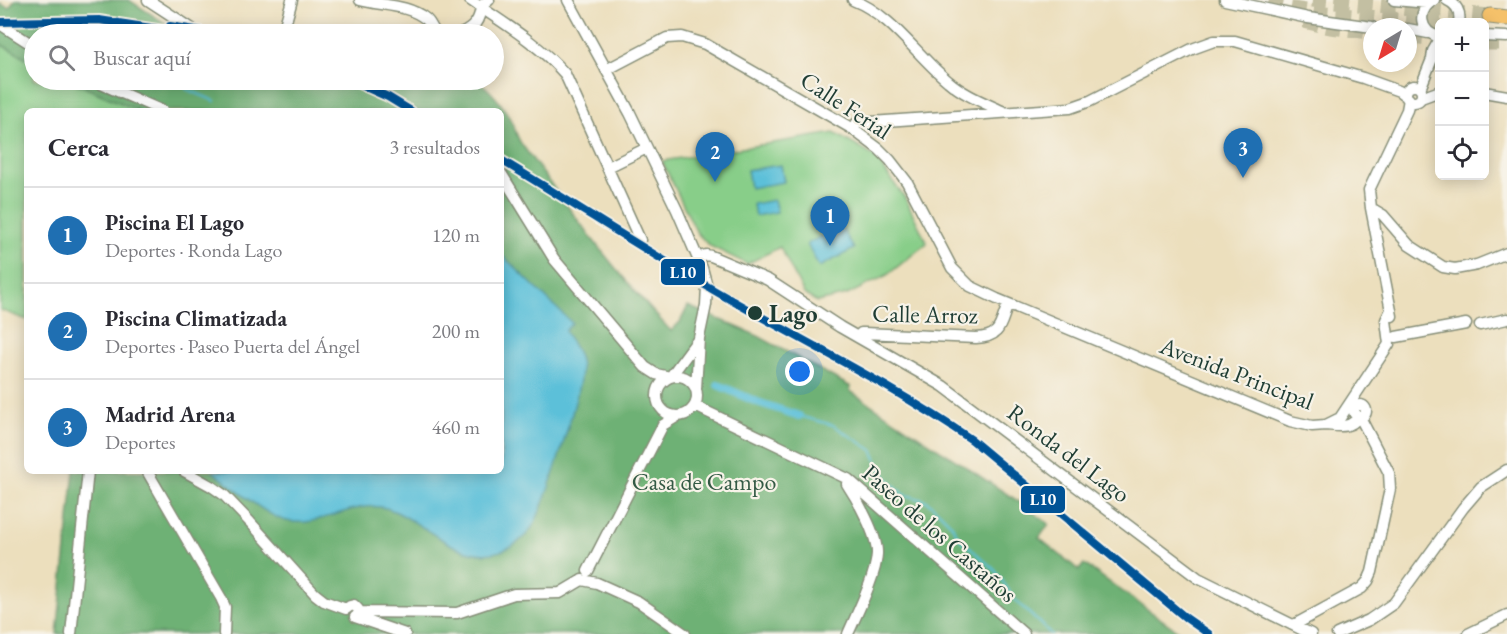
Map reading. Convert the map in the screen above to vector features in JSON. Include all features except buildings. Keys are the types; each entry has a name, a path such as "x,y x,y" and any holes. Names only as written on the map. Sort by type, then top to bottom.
{"highway":[{"path":"1489,26 1507,18"},
{"path":"1489,26 1507,27"}],"street":[{"path":"148,0 185,24"},
{"path":"285,24 292,0"},
{"path":"360,0 395,5 415,12 430,24"},
{"path":"470,0 485,3 555,62 565,74 640,240"},
{"path":"353,613 457,613 514,594 560,593 586,577 663,425 678,416 687,414 695,406 699,338 706,312 707,286 698,258 647,148 568,0"},
{"path":"853,0 887,22 947,80 970,96 1005,112"},
{"path":"1225,0 1308,18 1363,26"},
{"path":"1394,0 1432,2"},
{"path":"1447,0 1456,6 1460,18"},
{"path":"1432,2 1425,8 1421,19 1422,25 1435,41"},
{"path":"475,24 485,3"},
{"path":"0,24 24,40"},
{"path":"1489,27 1507,37"},
{"path":"1417,30 1422,31 1435,41"},
{"name":"Calle Ferial","path":"606,70 667,38 682,37 705,44 851,128 879,149 901,173 947,258 961,277 981,292 1008,304"},
{"path":"851,128 857,123 1070,108 1090,101 1192,49 1214,41 1235,41 1363,78 1412,95 1435,91"},
{"name":"Avenida Principal","path":"1008,304 1290,421 1312,426 1326,425 1343,415 1389,344 1386,320 1391,310 1369,190 1435,41"},
{"path":"115,90 156,108"},
{"path":"1489,93 1507,96"},
{"path":"608,167 647,148"},
{"path":"504,178 551,254 645,367 656,374 687,378 696,388"},
{"path":"1371,208 1383,215 1409,245 1443,267 1455,269 1477,265 1507,253"},
{"name":"Ronda del Lago","path":"698,258 711,256 749,270 775,284 819,314 943,386 1198,578 1312,634"},
{"name":"Calle Arroz","path":"858,337 861,333 976,338 989,336 1000,327 1008,304"},
{"path":"1326,425 1349,425 1355,422 1365,394 1393,352 1396,337 1391,310"},
{"path":"1480,325 1507,319"},
{"path":"1396,337 1466,324"},
{"path":"663,425 657,390 699,338"},
{"name":"Paseo de los Castaños","path":"695,406 848,479 1024,634"},
{"path":"660,407 668,414 678,416"},
{"path":"1294,625 1362,588 1372,572 1390,489 1389,473 1360,412"},
{"path":"1337,634 1369,620 1394,603 1468,502 1481,487 1507,470"},
{"path":"71,634 88,474"},
{"path":"149,474 221,598 225,607 224,634"},
{"path":"189,474 224,495 321,600 405,634"},
{"path":"848,479 847,484 874,537 877,555 848,634"},
{"path":"586,577 639,602 685,634"},
{"path":"1311,614 1309,624 1312,634"},
{"path":"1468,634 1507,615"}],"green space":[{"path":"15,0 129,0 166,24 24,24 24,57 0,44 0,4 9,8"},
{"path":"0,44 24,57 24,90 91,90 133,108 24,108 24,319 0,310"},
{"name":"Casa de Campo","path":"91,90 488,90 504,108 133,108"},
{"name":"Casa de Campo","path":"504,109 521,143 594,241 671,331 680,322 688,306 758,336 851,387 850,391 1015,499 1049,524 1039,538 1079,570 1084,564 1182,634 57,634 74,474 504,474"},
{"path":"834,133 874,156 905,198 927,243 887,275 847,295 817,302 804,294 780,247 747,264 710,246 697,233 662,161"}],"water":[{"path":"781,165 784,182 750,188 747,170"},
{"path":"774,200 777,212 755,216 753,204"},
{"path":"841,226 854,249 819,267 807,244"},
{"path":"504,257 572,323 565,331 578,353 581,368 569,424 537,518 524,537 510,547 493,553 478,554 464,550 386,508 373,506 360,508 309,522 296,522 283,520 256,505 216,474 504,474"}],"waterway":[{"path":"188,90 215,101"},
{"path":"718,385 757,402 799,416"},
{"path":"799,416 833,425 872,450 884,475 903,494 927,501 938,511 951,524 960,539 995,570 1015,600 1051,634"}],"tunnel":[{"path":"1312,0 1490,16"},
{"path":"1268,5 1325,14 1435,22"},
{"path":"1304,21 1363,31"},
{"path":"1417,37 1435,39"},
{"path":"1489,43 1507,43"}],"transit line":[{"name":"L10","path":"0,22 99,20 125,24"},
{"name":"L10","path":"372,90 406,108"},
{"name":"L10","path":"504,162 702,283 883,385 972,440 1186,618 1209,634"}],"place":[{"name":"Madrid Arena","path":"1243,178"},
{"name":"Piscina Climatizada","path":"715,182"},
{"name":"Piscina El Lago","path":"830,246"},
{"name":"Lago","path":"755,313"}]}
